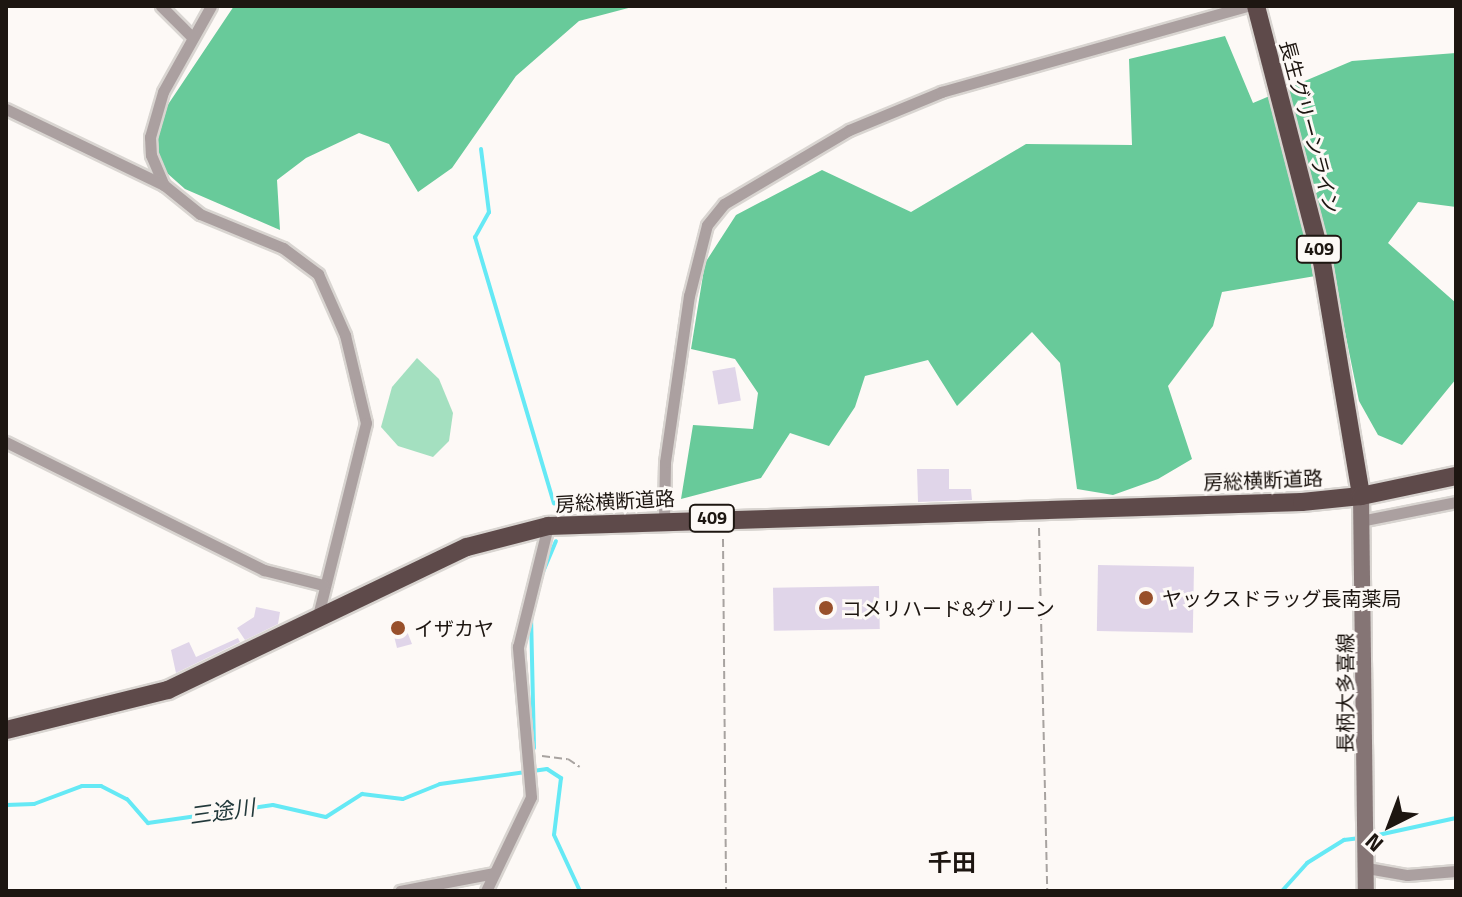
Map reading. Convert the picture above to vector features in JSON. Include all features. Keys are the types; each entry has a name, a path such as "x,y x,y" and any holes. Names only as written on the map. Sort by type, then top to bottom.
{"highway":[{"name":"長生グリーンライン","path":"1256,6 1322,262 1361,496"},
{"name":"房総横断道路","path":"6,730 168,690 467,547 548,526 1361,496 1456,476"}],"main road":[{"name":"長柄大多喜線","path":"1361,496 1365,520 1366,891"}],"street":[{"path":"161,6 192,37"},
{"path":"164,185 150,137 163,92 211,6"},
{"path":"664,520 665,462 692,282 707,225 724,204 849,130 941,92 1247,6"},
{"path":"6,109 164,185 200,214 283,248 318,274 332,299 361,383 366,423 363,451 323,585 317,619"},
{"path":"6,442 264,570 323,585"},
{"path":"1365,520 1456,502"},
{"path":"486,891 531,797 525,756 518,647 548,526"},
{"path":"1367,868 1407,875 1456,871"},
{"path":"400,891 494,873"}],"path":[{"path":"1039,509 1047,891"},
{"path":"723,518 726,891"},
{"path":"525,756 568,759 580,767"}],"green space":[{"path":"234,6 636,6 579,21 516,76 452,168 418,192 389,144 359,133 306,158 277,180 280,230 185,189 150,158 165,109"},
{"path":"1225,36 1253,103 1352,61 1456,53 1456,207 1418,202 1388,243 1456,303 1456,379 1402,445 1378,435 1359,401 1333,273 1222,292 1213,326 1168,386 1192,459 1158,479 1113,495 1077,489 1060,363 1032,332 957,406 928,360 865,376 855,407 829,446 790,433 761,478 681,499 693,425 753,429 758,393 735,359 691,349 705,263 736,215 822,170 911,212 1026,144 1132,145 1129,59"},
{"path":"417,358 439,379 453,413 449,441 433,457 398,446 381,427 392,387"}],"building":[{"path":"735,367 741,400 718,404 712,371"},
{"path":"917,469 949,469 949,489 971,489 972,500 918,502"},
{"name":"ヤックスドラッグ長南薬局","path":"1098,565 1194,567 1193,633 1097,631"},
{"name":"コメリハード&グリーン","path":"879,586 880,629 774,631 773,588"},
{"path":"256,607 280,612 278,624 245,640 237,628 254,617"},
{"name":"イザカヤ","path":"403,621 412,644 397,648 391,624"},
{"path":"238,638 240,642 176,673 171,650 189,642 196,657"}],"waterway":[{"path":"481,149 489,212 475,237 554,504"},
{"path":"540,579 556,541"},
{"path":"531,615 534,748"},
{"name":"三途川","path":"6,805 34,804 82,786 101,786 127,799 148,823 273,805 326,817 362,794 403,799 440,784 547,769 561,778 554,835 580,891"},
{"name":"三途川","path":"1369,837 1456,818"},
{"name":"三途川","path":"1282,891 1307,863 1344,840 1360,838"},
{"name":"三途川","path":"709,891 734,891"}],"place":[{"name":"ヤックスドラッグ長南薬局","path":"1146,598"},
{"name":"コメリハード&グリーン","path":"826,608"},
{"name":"イザカヤ","path":"398,628"}],"district":[{"name":"千田","path":"952,863"}]}
